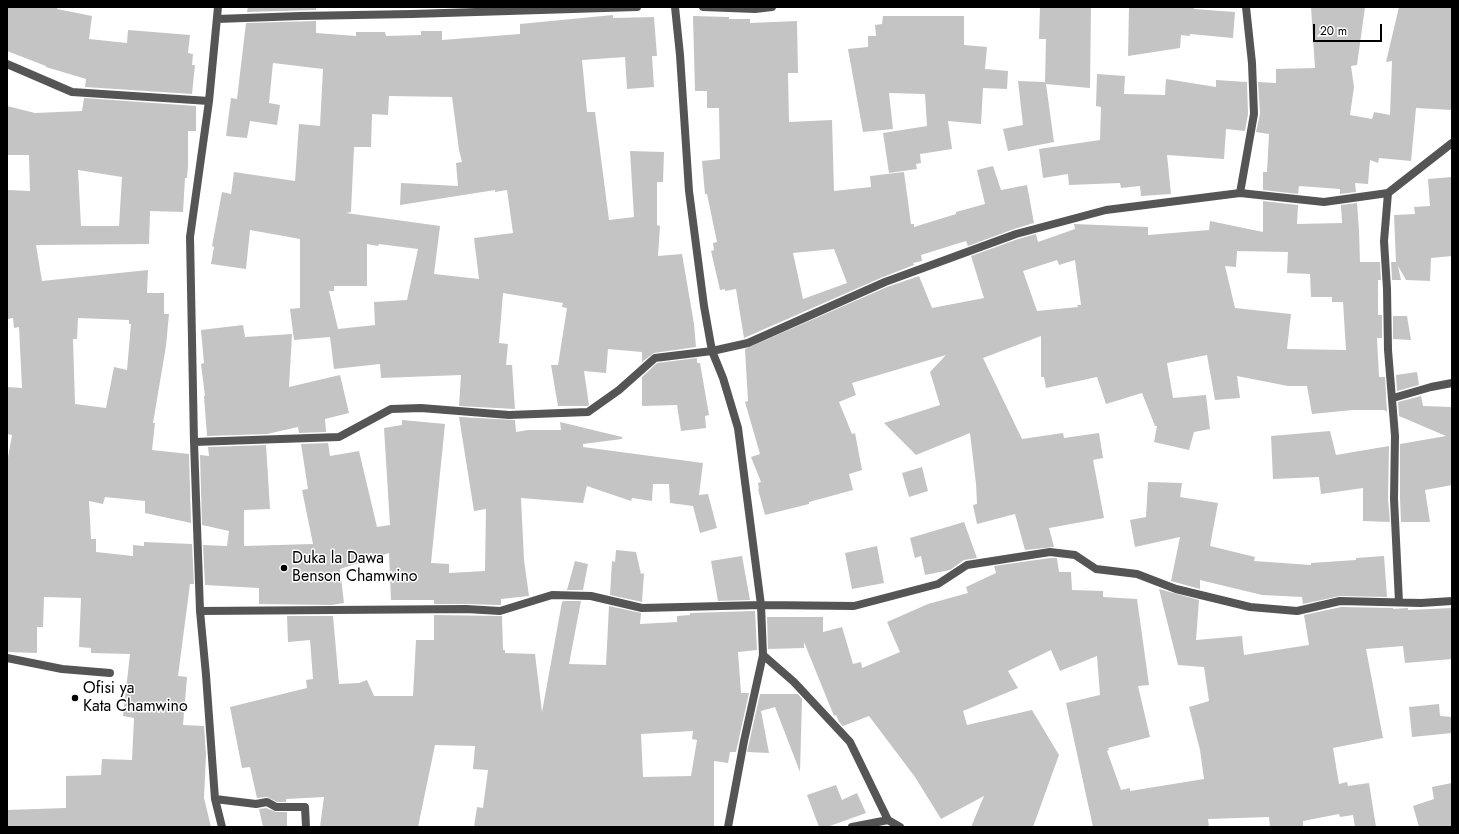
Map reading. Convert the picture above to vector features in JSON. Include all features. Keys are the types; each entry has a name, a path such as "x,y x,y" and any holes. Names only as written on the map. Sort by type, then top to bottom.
{"street":[{"path":"218,7 209,101 190,237 194,442 200,611 215,799 222,827"},
{"path":"217,19 637,7"},
{"path":"675,7 680,55 689,191 704,306 712,351 723,378 738,428 761,605 763,655 744,742 728,827"},
{"path":"703,7 755,9 772,7"},
{"path":"1240,193 1254,114 1252,63 1246,7"},
{"path":"7,64 72,92 209,101"},
{"path":"194,442 339,437 391,409 421,408 509,415 588,412 619,390 654,358 712,351 748,343 885,282 1016,234 1106,210 1240,193 1324,202 1388,193 1452,144"},
{"path":"1388,193 1384,241 1388,289 1388,350 1395,436 1394,499 1399,602"},
{"path":"1392,398 1452,383"},
{"path":"200,611 466,609 500,611 552,595 591,596 642,608 761,605 854,606 938,584 968,565 1050,552 1075,555 1096,569 1137,574 1176,589 1250,607 1297,611 1340,601 1421,603 1452,601"},
{"path":"763,655 794,682 850,742 888,820 900,827"},
{"path":"7,658 62,669 110,673"},
{"path":"215,799 256,804 267,802 276,807 305,807 306,827"},
{"path":"852,827 888,820"}],"building":[{"path":"7,7 58,7 57,9 92,16 89,39 127,43 128,30 190,35 188,53 193,54 192,65 195,65 192,94 85,87 86,79 46,67 7,51"},
{"path":"248,7 316,7 316,10 247,12"},
{"path":"1040,7 1091,7 1090,88 1046,84 1054,142 1008,151 1003,129 1023,125 1018,81 1045,82 1046,39 1039,39"},
{"path":"1129,7 1194,7 1194,9 1235,12 1233,38 1190,34 1190,36 1181,35 1180,48 1128,56"},
{"path":"1311,7 1365,7 1357,65 1351,66 1354,87 1350,115 1372,119 1374,112 1390,115 1392,61 1386,62 1399,7 1452,7 1452,110 1416,108 1411,161 1379,158 1378,163 1370,160 1368,184 1355,183 1356,192 1340,194 1340,189 1299,186 1298,194 1263,190 1263,172 1267,172 1269,134 1256,132 1260,114 1258,82 1276,83 1276,69 1315,68"},
{"path":"613,15 613,18 654,17 657,56 652,56 654,87 627,89 625,57 582,60 587,112 595,112 609,220 634,217 630,151 664,152 663,182 657,182 657,225 660,226 658,256 682,254 694,324 696,347 654,353 642,362 642,352 608,349 606,373 584,371 589,405 558,406 551,365 558,365 567,308 562,307 563,303 503,293 499,343 508,344 506,365 512,365 515,409 459,406 461,375 381,378 380,364 334,369 330,337 294,340 290,309 300,308 300,239 250,230 246,269 211,264 214,247 212,246 222,192 231,194 234,172 295,181 299,124 320,126 323,69 273,63 269,103 280,105 277,125 250,121 247,138 226,136 231,98 237,99 246,23 316,21 316,33 356,36 356,32 385,32 386,36 421,35 421,31 442,31 442,40 520,34 520,24","holes":["389,96 452,97 462,162 456,163 458,186 401,183 400,205 495,190 495,192 507,190 513,233 474,238 479,279 434,274 440,226 346,213 351,212 354,147 371,147 372,114 388,115","367,244 418,249 407,300 374,302 375,325 338,329 329,291 334,291 334,286 367,286"]},
{"path":"693,16 750,19 750,23 797,21 798,73 788,73 789,122 832,120 834,191 871,187 870,176 904,172 911,224 914,224 914,227 956,214 956,212 985,204 977,170 993,166 1001,190 1027,185 1034,223 968,246 966,241 921,255 922,261 913,263 914,265 883,277 744,338 736,289 725,291 725,289 720,290 711,251 714,250 713,243 717,242 707,194 705,194 702,161 720,159 719,108 707,108 707,91 695,91","holes":["834,249 847,283 803,299 793,253"]},
{"path":"883,16 964,16 964,45 987,47 985,69 1008,71 1007,89 983,88 981,124 948,121 952,149 920,154 921,163 916,164 917,169 889,173 883,133 927,126 925,94 889,93 893,129 863,132 848,49 868,47 868,36 876,36 875,25 882,24"},
{"path":"1097,74 1125,76 1124,94 1165,95 1166,79 1216,87 1216,80 1247,82 1248,114 1245,131 1226,129 1224,159 1167,155 1171,194 1141,196 1140,186 1121,188 1120,183 1069,185 1068,174 1043,178 1039,149 1100,140 1101,107 1096,106"},
{"path":"84,98 196,106 196,131 188,131 188,165 187,178 185,178 183,212 150,211 149,244 36,245 42,281 148,270 147,293 164,293 164,314 169,314 166,346 153,423 155,423 152,450 189,454 191,523 145,513 145,501 105,497 103,504 89,501 91,539 96,539 96,552 133,556 133,545 144,546 144,542 192,544 194,584 190,584 178,676 187,677 183,725 204,726 206,755 204,798 211,827 7,827 7,810 66,808 66,776 101,775 102,759 132,760 134,718 123,716 130,654 91,653 91,648 79,647 81,598 44,597 43,627 37,627 37,653 7,652 7,463 12,435 7,434 7,387 22,388 19,327 14,328 13,318 7,319 7,190 30,191 29,155 7,155 7,106 35,113 82,111","holes":["78,170 122,177 119,226 81,226","78,318 129,320 129,324 131,324 127,370 114,367 106,408 75,404 73,339 77,339"]},
{"path":"1452,177 1452,256 1431,258 1430,281 1406,280 1398,266 1401,280 1392,280 1391,262 1396,262 1394,215 1415,214 1414,207 1430,206 1428,179"},
{"path":"1263,201 1298,205 1297,224 1342,223 1341,205 1357,203 1360,262 1380,262 1381,280 1378,280 1378,315 1382,315 1382,338 1377,338 1379,377 1385,377 1387,412 1384,410 1353,410 1312,414 1307,386 1288,386 1237,376 1240,398 1215,400 1207,355 1167,363 1173,398 1206,395 1210,429 1194,432 1189,450 1154,442 1157,426 1155,426 1142,393 1106,404 1097,377 1046,388 1044,377 1041,377 1041,336 983,358 1022,439 1063,433 1064,438 1099,433 1103,458 1093,460 1104,518 1049,528 1054,547 1025,550 1015,514 977,524 973,505 977,504 970,433 916,455 884,423 940,405 930,372 946,355 852,383 856,395 839,402 852,434 855,433 862,470 849,474 853,490 809,502 809,504 765,515 758,489 758,483 761,482 751,457 760,454 745,402 748,401 745,349 887,287 919,276 932,308 984,298 971,256 1036,234 1038,242 1075,229 1074,224 1148,227 1148,235 1209,230 1210,221 1263,232","holes":["1237,251 1288,252 1287,273 1310,274 1311,297 1332,297 1332,302 1343,302 1346,350 1287,349 1291,314 1235,308 1225,266 1236,267","1057,260 1059,265 1075,260 1081,305 1077,305 1078,307 1037,311 1023,271"]},
{"path":"1393,316 1407,316 1411,340 1393,339"},
{"path":"243,325 245,337 292,334 289,387 340,375 349,413 325,419 326,432 299,433 298,427 267,434 207,436 205,396 201,364 204,363 201,330"},
{"path":"697,358 697,363 700,363 709,415 705,416 706,428 681,431 677,405 642,406 642,377 657,363"},
{"path":"1417,372 1419,385 1397,391 1396,375"},
{"path":"1421,396 1423,406 1452,407 1452,485 1425,490 1430,522 1401,522 1400,444 1446,436 1399,416 1398,402"},
{"path":"459,417 515,420 516,432 528,430 561,430 560,422 622,437 622,439 583,444 583,447 703,463 699,495 708,494 717,528 700,533 693,506 670,503 669,484 653,484 652,501 632,498 631,501 587,486 583,503 521,498 524,560 529,596 501,599 501,605 434,604 434,600 391,600 389,553 340,569 344,603 332,605 259,604 259,588 205,585 203,545 227,546 229,531 202,525 200,455 209,456 208,447 266,445 270,509 244,510 244,546 313,544 302,490 308,489 301,444 328,443 330,456 359,451 377,527 390,525 384,428 402,425 402,420 445,424 431,563 449,564 449,573 485,571 486,509 474,511"},
{"path":"1330,431 1336,455 1389,446 1388,499 1390,522 1363,521 1363,488 1321,494 1319,477 1273,479 1271,436"},
{"path":"922,467 928,491 909,497 902,473"},
{"path":"1148,482 1182,483 1180,497 1218,503 1210,546 1255,557 1254,561 1311,565 1311,563 1356,560 1356,558 1384,556 1387,597 1340,596 1303,604 1302,597 1262,595 1200,580 1200,589 1171,581 1180,537 1135,547 1130,520 1146,517"},
{"path":"964,522 977,558 964,560 950,570 925,575 921,556 915,558 910,538"},
{"path":"877,546 884,583 852,589 845,553"},
{"path":"616,550 636,552 641,574 644,573 642,602 610,595 612,561 615,562"},
{"path":"742,556 750,600 718,601 711,561"},
{"path":"1057,558 1059,572 1071,572 1072,590 1103,591 1103,597 1137,599 1149,685 1138,686 1150,737 1108,748 1109,750 1107,751 1121,790 1130,788 1130,791 1204,779 1200,750 1189,707 1209,701 1204,667 1178,665 1159,589 1199,600 1196,640 1242,636 1244,655 1309,645 1304,615 1341,607 1393,609 1408,608 1408,610 1452,608 1452,659 1405,663 1403,646 1366,649 1383,738 1333,748 1339,784 1347,782 1348,786 1369,783 1376,827 1355,827 1353,815 1340,817 1339,814 1303,821 1303,826 1292,827 1270,827 1269,817 1208,819 1209,827 1093,827 1066,703 1100,695 1097,656 1060,671 1051,650 1008,671 1018,688 963,711 967,725 1032,710 1059,755 1033,827 971,827 984,796 941,819 915,777 869,716 843,726 839,722 836,715 834,716 804,642 804,648 768,649 767,617 823,617 823,632 842,627 853,664 861,662 862,668 900,652 887,622 928,604 968,593 966,587 996,573 994,566"},
{"path":"575,561 588,564 583,590 567,590"},
{"path":"581,601 569,664 606,665 609,606 641,613 640,624 677,622 677,616 690,615 690,613 755,611 757,650 738,652 741,693 749,693 736,752 730,752 728,763 714,761 714,827 474,827 477,807 483,808 488,770 473,769 475,746 435,745 418,827 320,827 324,797 286,799 286,802 277,802 267,797 257,798 250,767 242,768 230,707 307,688 306,680 313,679 310,640 288,642 287,616 333,616 339,684 359,683 367,680 374,696 413,696 416,640 434,640 434,615 502,616 503,650 505,650 505,653 535,654 542,712 562,602","holes":["693,731 692,739 697,740 691,776 643,777 641,734"]},
{"path":"760,694 798,694 802,699 800,772 775,707 761,711 769,753 747,752"},
{"path":"1439,704 1440,716 1452,717 1452,733 1412,737 1409,707"},
{"path":"1452,783 1452,827 1419,827 1413,806 1434,799 1432,787"},
{"path":"836,785 842,800 857,793 866,813 827,827 819,827 807,795"},
{"path":"266,808 276,812 287,812 287,827 263,827 259,809"}],"place":[{"name":"Duka la Dawa Benson Chamwino","path":"284,568"},
{"name":"Ofisi ya Kata Chamwino","path":"75,698"}]}
